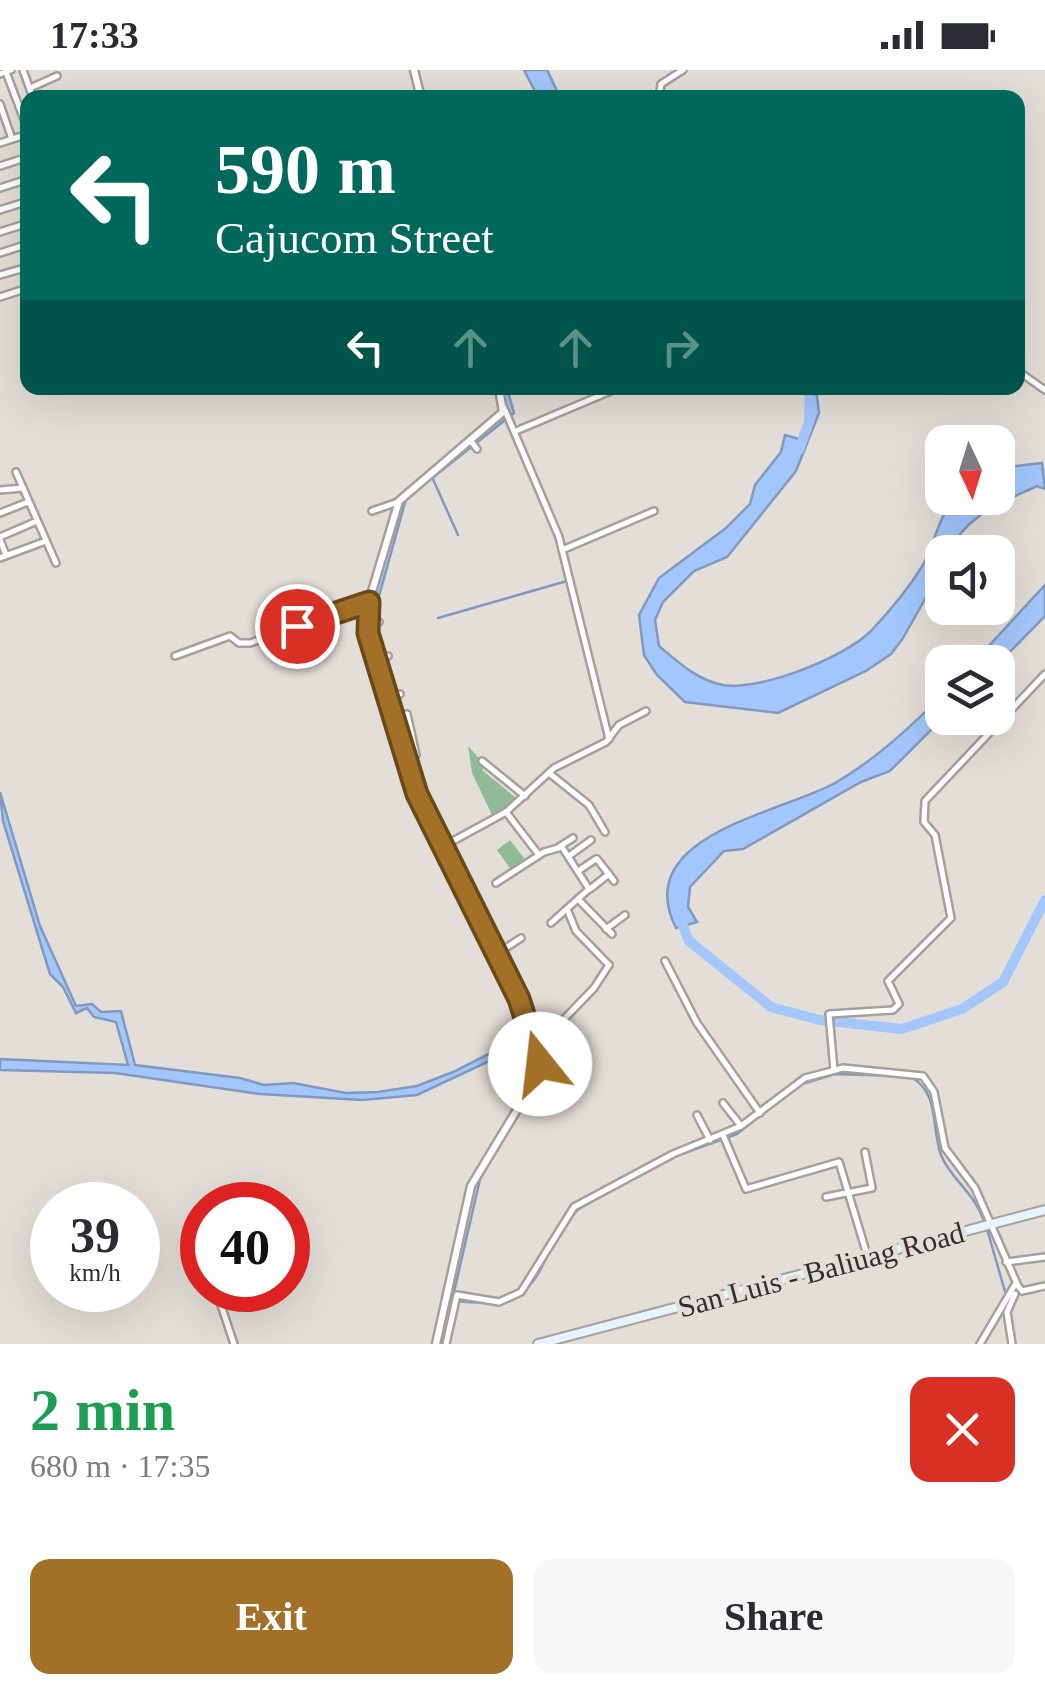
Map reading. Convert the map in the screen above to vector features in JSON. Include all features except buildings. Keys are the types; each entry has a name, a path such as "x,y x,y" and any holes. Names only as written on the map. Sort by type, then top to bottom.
{"main road":[{"name":"San Luis - Baliuag Road","path":"538,1344 1045,1210"}],"street":[{"path":"23,70 30,88 57,76"},
{"path":"660,90 661,84 682,70"},
{"path":"6,72 20,110"},
{"path":"0,104 12,139"},
{"path":"0,143 20,136"},
{"path":"501,395 562,550 609,739"},
{"path":"516,431 601,395"},
{"path":"372,511 398,502 508,413"},
{"path":"16,472 56,563"},
{"path":"0,490 22,488"},
{"path":"0,513 28,502"},
{"path":"398,502 376,590 369,602 368,620 408,757 444,845 538,1040 544,1061 471,1186 436,1344"},
{"path":"562,550 654,512"},
{"path":"37,520 0,538 3,556 46,542"},
{"path":"175,656 231,636 239,644 250,643 369,602"},
{"path":"368,620 379,622"},
{"path":"834,1070 829,1014 894,1010 899,1004 888,981 951,918 934,835 924,817 924,801 993,734 1045,674"},
{"path":"444,845 506,812 550,773 609,739 619,726 646,711"},
{"path":"407,714 416,754 408,757"},
{"path":"482,761 525,796"},
{"path":"550,773 589,806 605,832"},
{"path":"506,812 539,856"},
{"path":"496,883 573,838"},
{"path":"568,857 591,840"},
{"path":"551,923 589,888 559,847"},
{"path":"578,872 599,858 614,881"},
{"path":"590,889 608,874"},
{"path":"578,899 609,931 625,915"},
{"path":"538,1040 594,988 610,966 576,931 567,909"},
{"path":"498,954 521,938"},
{"path":"665,960 696,1023 760,1113"},
{"path":"446,1344 457,1295 499,1302 520,1292 574,1206 644,1168 710,1140 724,1140 784,1090 834,1070 875,1074 899,1070 923,1076 934,1092 945,1148 975,1188 1017,1285 1022,1291 1045,1286"},
{"path":"722,1103 741,1126"},
{"path":"697,1115 710,1140"},
{"path":"724,1140 746,1189 840,1162 868,1258"},
{"path":"826,1197 872,1188 865,1152"},
{"path":"1006,1262 1045,1257"},
{"path":"1012,1344 1008,1320 1017,1285"},
{"path":"980,1344 1017,1285"},
{"path":"223,1312 234,1344"}],"green space":[{"path":"468,746 486,766 482,770 516,798 493,817 472,773"},
{"path":"510,840 527,862 512,871 497,850"}],"water":[{"path":"524,70 547,70 557,90 534,90"},
{"path":"503,395 509,395 514,413 406,499 376,607 380,642 420,782 525,997 537,1039 521,996 423,801 369,631 369,607 403,499 507,410"},
{"path":"810,395 817,395 819,413 796,471 727,557 694,571 663,602 655,620 659,646 705,679 723,685 758,683 822,662 858,641 871,631 925,560 925,599 891,654 866,671 778,713 685,702 657,675 644,655 639,615 659,578 726,528 750,504 755,485 781,452 785,435 802,440 809,422"},
{"path":"1042,463 1045,489 1037,486 1015,496 1015,466"},
{"path":"944,515 981,515 959,535 936,535"},
{"path":"1045,585 1045,616 1015,647 990,645 1008,625 1015,625 1015,618"},
{"path":"925,711 926,735 890,771 861,782 743,849 724,851 690,887 688,907 697,922 676,928 667,897 673,871 691,850 718,832 835,783 892,743"},
{"path":"0,792 40,926 76,1006 92,1004 101,1012 121,1011 135,1065 240,1078 264,1085 293,1083 346,1093 378,1092 417,1086 528,1034 530,1042 417,1095 362,1100 260,1094 115,1073 0,1070 0,1059 128,1065 116,1022 94,1017 87,1008 76,1013 63,987 50,974 3,821"}],"waterway":[{"path":"799,450 809,422 810,395"},
{"path":"432,477 458,535"},
{"path":"438,618 567,581"},
{"path":"679,916 689,941 771,1007 820,1020 902,1029 962,1009 1003,982 1045,900"},
{"path":"506,1134 541,1079 540,1043"},
{"path":"799,1085 835,1074 898,1076"},
{"path":"911,1077 927,1092 931,1102 945,1164 974,1201 984,1221"},
{"path":"671,1158 737,1134 781,1099"},
{"path":"442,1344 481,1175"},
{"path":"458,1301 492,1302 515,1296 530,1285 559,1233 593,1199"},
{"path":"987,1229 1006,1295"}],"route":[{"path":"297,626 369,602 368,633 417,794 519,999 540,1064"}]}
